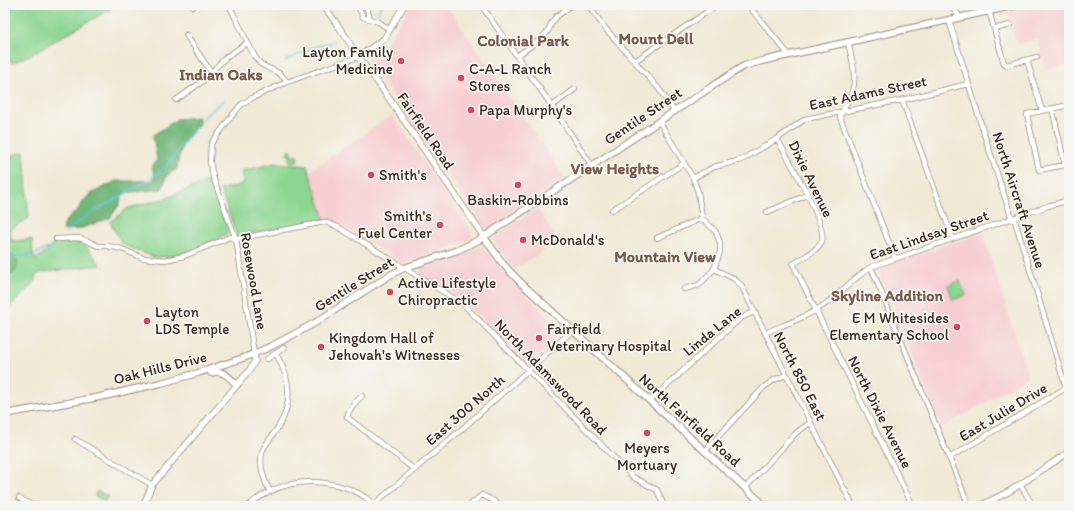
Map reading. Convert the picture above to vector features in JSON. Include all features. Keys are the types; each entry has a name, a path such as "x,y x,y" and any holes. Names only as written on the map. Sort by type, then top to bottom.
{"main road":[{"name":"Gentile Street","path":"313,324 371,286 404,268 458,250 484,237 741,68 756,62 1017,5"},
{"name":"Fairfield Road","path":"484,237 494,252"},
{"name":"North Fairfield Road","path":"494,252 518,281 766,506"},
{"name":"Oak Hills Drive","path":"5,414 100,396 213,369 254,354 313,324"},
{"path":"184,377 220,372 225,374 237,385"}],"street":[{"path":"229,5 255,57 261,64 283,76 287,82 358,57 384,39 404,5"},
{"name":"Fairfield Road","path":"323,5 484,237"},
{"path":"361,5 359,8 363,17 380,22 390,30"},
{"path":"366,5 370,19"},
{"path":"481,5 592,166"},
{"path":"517,56 543,37 557,16 572,5"},
{"path":"588,5 605,28 659,89 674,111"},
{"path":"635,61 717,5"},
{"path":"748,5 789,55"},
{"path":"950,5 960,17"},
{"path":"989,11 1004,63 1007,65 1037,57"},
{"name":"North Aircraft Avenue","path":"949,20 968,84 1012,219 1015,221 1067,387"},
{"path":"994,29 1010,25"},
{"path":"186,35 211,72"},
{"path":"848,42 855,84 840,117 895,258"},
{"path":"176,100 203,80 226,57 247,43"},
{"path":"1027,60 1042,110"},
{"name":"Rosewood Lane","path":"254,354 236,240 212,175 210,162 211,144 241,105 252,98 287,82"},
{"name":"East Adams Street","path":"693,178 714,167 741,160 778,139 804,118 902,100 968,84"},
{"path":"552,106 575,89"},
{"path":"902,100 953,239"},
{"path":"1052,108 1065,165 1039,170 1027,114 1042,110 1052,108 1069,105"},
{"path":"659,121 683,164 693,178 698,192 702,218 716,232 720,243 720,252 714,269 699,285 684,290"},
{"name":"Dixie Avenue","path":"778,139 799,176 821,226 823,236 822,242 817,247 794,264"},
{"path":"612,210 683,164"},
{"path":"767,212 807,195"},
{"name":"East Lindsay Street","path":"765,333 816,310 828,302 871,266 1069,200"},
{"path":"657,238 702,218"},
{"name":"North Adamswood Road","path":"56,239 78,238 98,246 122,248 143,258 165,260 184,256 230,237 236,240 325,222 338,227 463,304 633,477 657,490 664,506"},
{"name":"North Dixie Avenue","path":"794,264 913,506"},
{"path":"871,266 969,506"},
{"name":"North 850 East","path":"714,269 733,278 741,285 853,506"},
{"name":"Linda Lane","path":"650,401 734,324 743,317 754,312"},
{"name":"East 300 North","path":"375,505 572,331"},
{"path":"267,359 284,348"},
{"path":"143,506 152,485 253,365 255,361 254,354"},
{"path":"270,492 262,474 262,452 284,417 288,393 288,380 276,354"},
{"path":"705,451 764,387 774,380 786,375"},
{"name":"East Julie Drive","path":"950,458 1067,387"},
{"path":"362,396 354,403 348,412 347,417 415,470"},
{"path":"745,488 797,432 810,423"},
{"path":"75,439 152,485"},
{"path":"980,506 999,497 1069,452"},
{"path":"248,506 270,492 283,486 304,482 318,482 349,488 363,495 375,505"},
{"path":"1020,484 1033,506"},
{"path":"469,506 482,495 494,501 499,506"},
{"path":"19,498 33,506"}],"shaded area":[{"path":"410,5 446,5 565,178 488,229 484,227 367,58 368,55 383,46 389,40"},
{"path":"1039,5 1069,5 1069,65 1045,70 1037,39 1017,45 1007,12"},
{"path":"392,115 473,235 470,239 457,245 403,263 340,225 325,219 309,172"},
{"path":"537,208 559,241 515,269 498,248 493,238"},
{"name":"E M Whitesides Elementary School","path":"983,233 1028,377 942,428 880,273 885,266"},
{"path":"479,247 483,247 508,278 564,331 563,335 529,364 526,364 461,299 421,275 420,269 422,266 460,255"}],"green space":[{"path":"5,5 117,5 30,55 12,63 5,48"},
{"path":"198,117 200,125 185,138 179,156 177,169 167,175 162,189 123,193 119,205 110,218 79,229 63,230 63,225 68,218 77,211 89,195 116,181 153,181 155,177 152,166 157,160 153,135 177,119"},
{"path":"290,150 292,151 292,156 297,154 298,160 292,162 290,161 289,159 291,156 286,153"},
{"path":"24,152 29,218 10,229 12,241 32,239 35,260 48,250 56,241 78,240 82,242 101,265 44,272 36,275 32,285 5,312 5,157"},
{"path":"276,163 307,166 325,219 237,236 220,189 234,187 243,183 241,171"},
{"path":"209,180 229,233 190,251 175,256 154,257 122,244 110,222 128,208 164,199"},
{"path":"5,252 13,255 17,260 18,263 16,270 13,274 5,273"},
{"path":"960,281 966,295 953,300 948,285"},
{"path":"97,491 108,496 105,501 95,496"}],"waterway":[{"path":"378,12 382,5"},
{"path":"285,61 312,48 335,41"},
{"path":"65,232 93,212 149,180 165,167 204,117 224,100"},
{"path":"5,258 33,255 53,246"}],"place":[{"name":"Layton Family Medicine","path":"401,61"},
{"name":"C-A-L Ranch Stores","path":"461,78"},
{"name":"Papa Murphy's","path":"471,110"},
{"name":"Smith's","path":"371,175"},
{"name":"Baskin-Robbins","path":"518,185"},
{"name":"Smith's Fuel Center","path":"440,225"},
{"name":"McDonald's","path":"523,240"},
{"name":"Active Lifestyle Chiropractic","path":"390,292"},
{"name":"Layton LDS Temple","path":"147,321"},
{"name":"E M Whitesides Elementary School","path":"957,327"},
{"name":"Fairfield Veterinary Hospital","path":"539,338"},
{"name":"Kingdom Hall of Jehovah's Witnesses","path":"321,347"},
{"name":"Meyers Mortuary","path":"647,433"}],"district":[{"name":"Mount Dell","path":"656,38"},
{"name":"Colonial Park","path":"523,40"},
{"name":"Indian Oaks","path":"221,74"},
{"name":"View Heights","path":"615,168"},
{"name":"Mountain View","path":"665,256"},
{"name":"Skyline Addition","path":"887,295"}]}
